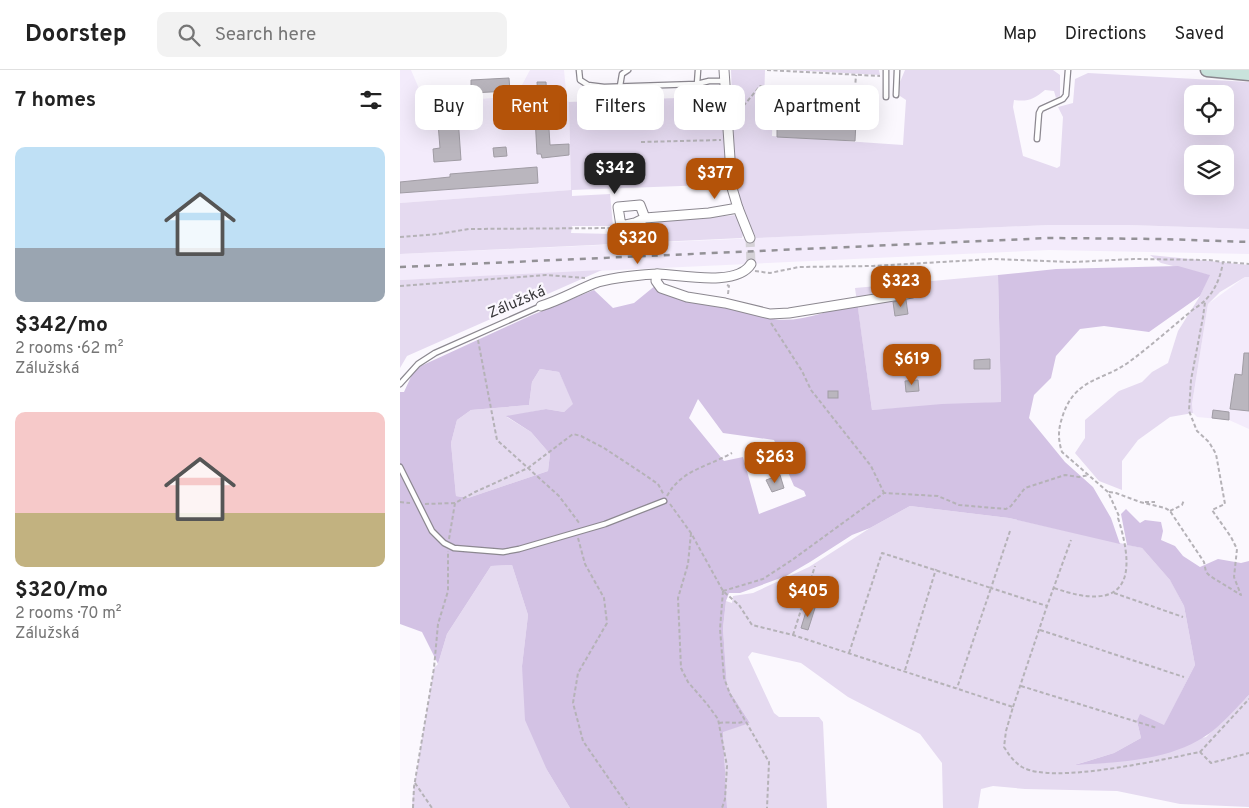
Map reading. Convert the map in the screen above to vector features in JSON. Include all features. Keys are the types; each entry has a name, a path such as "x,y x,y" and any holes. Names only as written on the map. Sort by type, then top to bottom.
{"main road":[{"path":"1207,70 1249,74"}],"street":[{"path":"724,70 725,85"},
{"path":"728,130 732,188 750,238"},
{"path":"645,218 640,205 618,207 621,226 636,224 645,218 709,213 738,208"},
{"name":"Zálužská","path":"541,306 560,300 598,282 657,274 712,277 731,276 750,266"},
{"path":"657,274 656,281 661,288 687,297 725,303 770,314 789,313 912,293"}],"lane":[{"path":"579,70 580,80 588,85"},
{"path":"620,85 622,74 628,70"},
{"path":"697,84 698,70"},
{"path":"886,70 886,97"},
{"path":"896,95 897,70"},
{"path":"1037,139 1039,112 1041,109 1063,99 1066,95 1068,70"},
{"path":"658,85 725,81"},
{"name":"Zálužská","path":"400,384 418,364 435,353 541,306"},
{"path":"400,467 432,531 454,548 502,552 519,549 605,524 665,499"}],"path":[{"path":"767,70 881,76 880,70"},
{"path":"855,85 856,75"},
{"path":"745,103 755,92"},
{"path":"641,142 729,139"},
{"path":"400,237 469,229 613,228 621,226"},
{"path":"750,266 770,273 799,267 873,266 992,259 1073,262 1134,259 1209,260 1249,264"},
{"path":"1054,588 1090,598 1099,598 1114,593 1124,580 1127,555 1119,516 1108,492 1062,452 1059,426 1065,406 1076,391 1096,378 1120,368 1132,360 1195,308 1205,302 1211,294 1220,274 1223,262"},
{"path":"400,286 546,275 591,278"},
{"path":"712,277 729,286 725,303"},
{"path":"1108,492 1116,492 1170,511 1204,562 1206,572 1241,595 1234,578 1237,549 1212,510 1225,504 1216,454 1209,442 1197,431 1189,412 1191,380 1204,317 1205,302"},
{"path":"770,314 769,319 774,330 802,371 812,390 871,466 884,493"},
{"path":"478,335 498,440 559,496 585,530"},
{"path":"400,502 420,504 456,503 475,492 528,468 572,434 581,436 604,448 658,484 665,499 673,506 691,533 723,590 739,605 752,624 793,635 1013,707"},
{"path":"665,499 673,485 684,475 732,454"},
{"path":"723,590 763,579 884,493 938,496 959,505 1006,509 1011,506 1025,488 1065,475 1079,477 1089,475"},
{"path":"1170,511 1182,506 1184,500"},
{"path":"1140,502 1155,502"},
{"path":"413,808 415,783 434,668 438,624 448,591 448,545 456,503"},
{"path":"957,688 1010,531"},
{"path":"577,532 585,564 604,598 607,623 578,673 573,703 583,741 629,808"},
{"path":"691,533 688,564 678,598 681,668 688,682 708,704 718,723 728,766 725,799 722,808"},
{"path":"1071,540 1047,606 1006,732 1004,747 1011,758 1023,767 1037,771 1064,773 1125,767 1200,752 1249,699"},
{"path":"849,653 882,553 1047,606"},
{"path":"793,635 815,566"},
{"path":"904,671 936,569"},
{"path":"723,590 720,629 724,678 730,694 769,762 767,808"},
{"path":"1114,593 1184,617"},
{"path":"1040,630 1184,677"},
{"path":"1021,686 1157,728"},
{"path":"718,723 734,724 746,721"},
{"path":"1200,752 1211,763 1249,753"},
{"path":"415,783 432,808"}],"shaded area":[{"path":"400,70 411,70 417,85 415,85 415,130 483,130 483,99 493,98 493,130 567,130 567,101 569,102 571,190 400,203"},
{"path":"530,70 564,70 565,85 522,85"},
{"path":"731,70 765,70 765,85 755,85 755,130 772,130 772,136 903,145 906,100 900,96 900,82 905,70 1053,70 1060,75 1060,96 1056,98 1054,91 1045,90 1031,99 1023,101 1014,100 1013,107 1023,156 1057,168 1060,166 1063,117 1058,107 1073,103 1075,79 1088,73 1249,82 1249,229 1129,225 1048,225 756,238 736,195 733,130 745,130 745,85 732,85"},
{"path":"790,70 879,70 880,75"},
{"path":"674,98 674,130 724,130 727,170 708,172 708,185 572,190 572,196 610,194 613,226 572,226 571,233 613,234 657,221 737,215 744,231 742,238 400,254 400,203 571,190 569,102 577,102 577,130 664,130 664,99"},
{"path":"1048,225 1129,225 1249,229 1249,254 1049,250 400,280 400,254"},
{"path":"1150,255 1249,265 1249,277 1245,277 1220,292 1208,304 1192,404 1193,413 1170,417 1138,440 1122,461 1122,490 1099,481 1075,453 1085,438 1085,420 1119,391 1142,382 1152,372 1168,363 1178,331 1200,296 1209,275 1161,263"},
{"path":"1178,266 1210,275 1200,296 1149,332 1104,326 1080,329 1056,356 1051,378 1034,395 1029,418 1065,462 1093,487 1111,518 1120,544 1009,518 910,506 870,528 852,535 786,576 740,593 729,593 726,601 723,628 727,687 750,723 723,732 727,808 570,808 547,770 525,720 522,666 528,615 512,565 491,566 447,634 438,664 422,632 400,624 400,392 404,392 414,370 423,365 532,315 594,290 613,308 634,303 656,285 770,319 782,320 821,314 857,301 872,410 942,404 1001,402 998,275 1056,269","holes":["540,369 559,372 573,404 564,412 546,409 506,416 531,432 550,454 548,471 468,498 456,496 451,443 457,420 471,410 529,405 532,382","698,399 723,433 774,440 794,486 804,491 806,496 759,514 743,457 724,461 689,418"]},
{"path":"602,270 407,356 400,368 400,280"},
{"path":"998,275 1001,402 872,410 855,288"},
{"path":"1245,277 1249,277 1249,429 1229,420 1197,417 1193,413 1192,404 1208,304"},
{"path":"540,369 559,372 574,404 564,412 546,409 507,417 531,432 550,454 548,471 468,498 456,496 451,443 457,420 471,410 529,405 532,382"},
{"path":"910,506 1009,518 1142,548 1171,581 1184,606 1195,665 1164,726 1137,721 1141,738 1114,753 1078,764 1206,737 1249,695 1249,807 1180,804 1117,791 1025,789 993,786 981,789 978,808 943,808 942,763 920,734 848,697 801,663 752,652 748,657 774,713 779,717 819,717 823,722 827,808 727,808 723,731 750,723 727,687 723,628 726,601 732,603 733,596 753,593 809,567 870,528"},
{"path":"1126,509 1140,523 1145,520 1161,522 1163,531 1161,540 1175,546 1183,556 1200,567 1218,559 1241,563 1249,561 1249,695 1215,729 1189,745 1158,756 1142,759 1075,765 1114,753 1141,738 1137,721 1140,714 1164,725 1195,665 1184,606 1170,580 1142,548 1127,545 1121,514"},
{"path":"512,565 528,615 522,666 547,770 570,808 412,808 434,668 438,664 447,634 491,566"}],"building":[{"path":"509,78 510,85 493,85 493,92 483,92 483,85 471,85 471,80"},
{"path":"537,82 546,82 546,85 537,85"},
{"path":"439,130 459,130 461,160 434,162 433,149 440,148"},
{"path":"536,130 549,130 550,145 569,144 569,155 542,158 541,154 537,154"},
{"path":"777,130 856,130 855,141 777,137"},
{"path":"506,147 507,156 494,157 493,148"},
{"path":"537,167 538,183 400,193 400,182 450,177 450,174"},
{"path":"723,178 723,185 698,185 697,179"},
{"path":"906,300 908,314 895,316 893,302"},
{"path":"1244,353 1249,353 1249,411 1230,409 1235,374 1242,375"},
{"path":"990,359 990,369 974,369 974,360"},
{"path":"918,380 919,391 906,392 905,381"},
{"path":"828,391 838,391 838,398 828,398"},
{"path":"1213,410 1229,412 1229,420 1212,418"},
{"path":"780,475 784,488 772,492 766,480"},
{"path":"808,605 815,608 808,630 801,628"}],"tunnel":[{"path":"750,238 751,264"}],"railway":[{"path":"400,267 1049,238 1249,242"}]}
